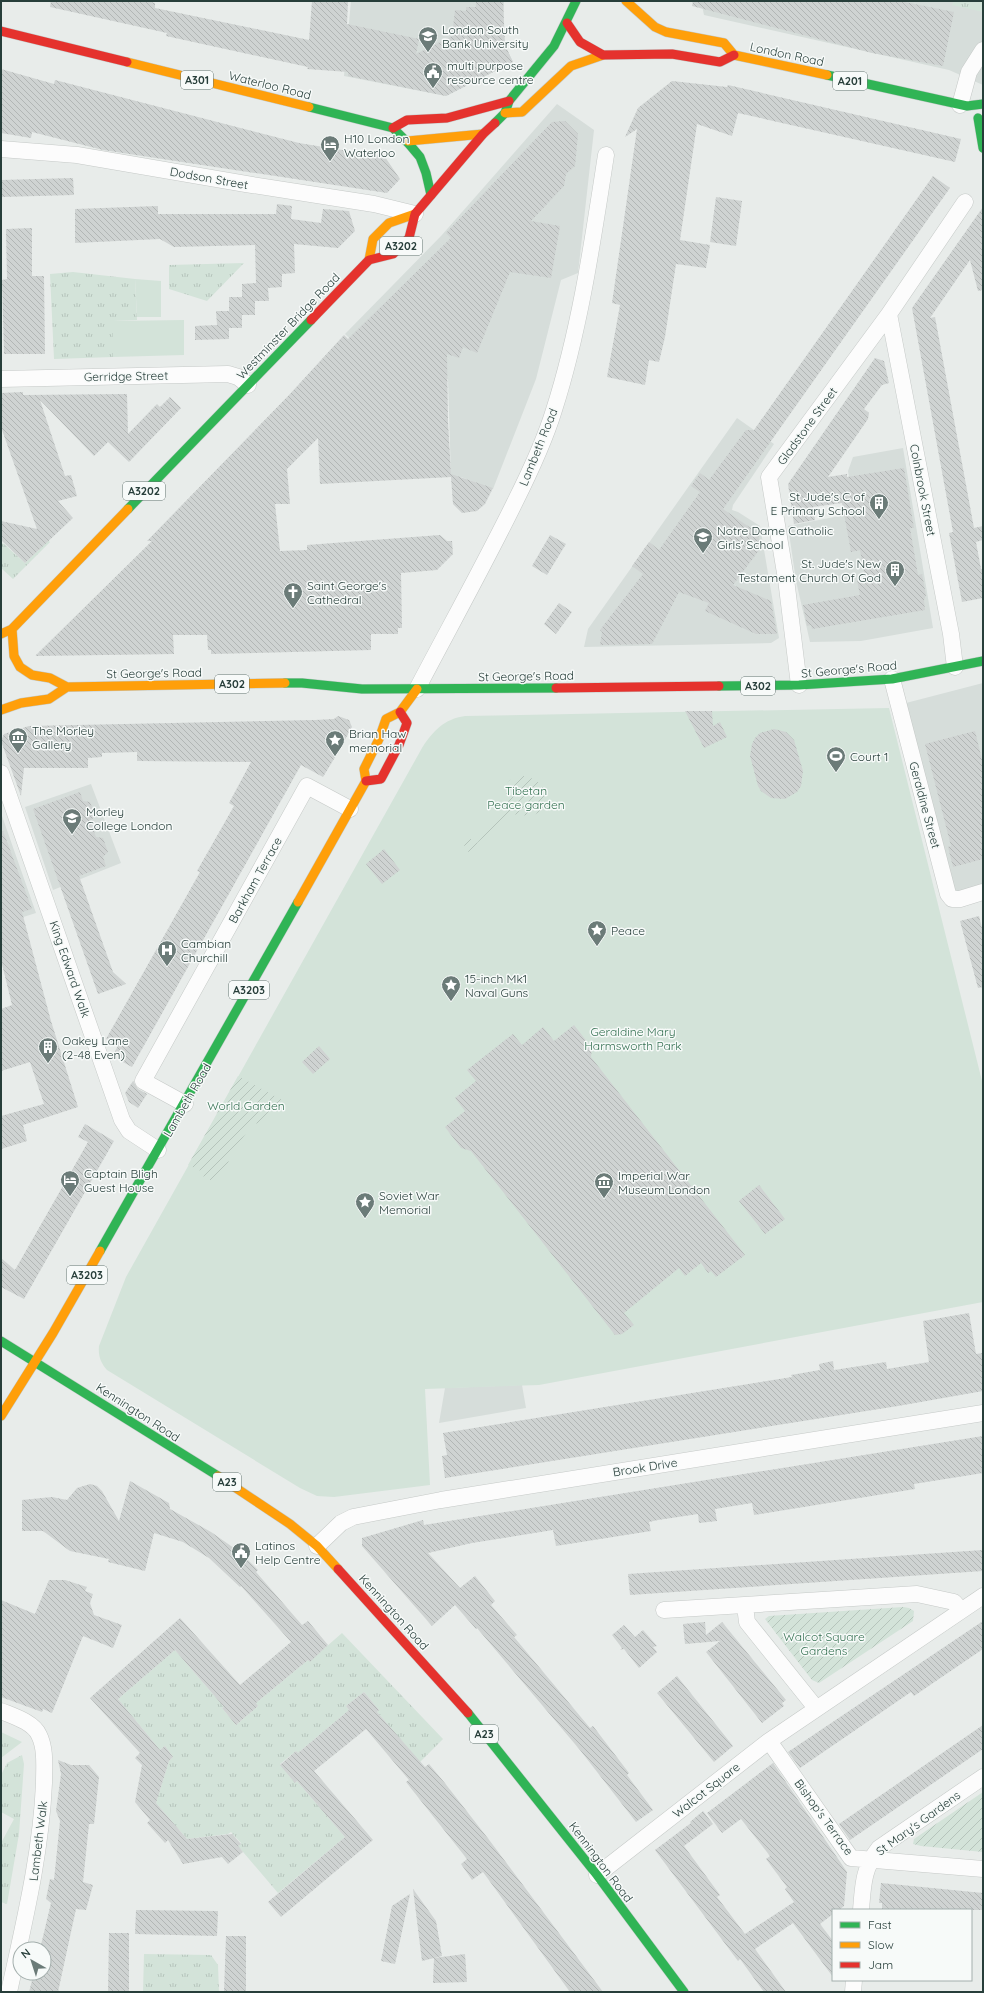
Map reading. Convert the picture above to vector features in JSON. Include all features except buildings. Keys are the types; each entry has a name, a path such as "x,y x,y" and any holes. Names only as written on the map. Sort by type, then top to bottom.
{"main road":[{"name":"A3202","path":"368,260 393,254 409,238 416,214 483,134 505,113 509,101 554,46 575,1"},
{"name":"A201","path":"626,1 636,11"},
{"path":"636,11 644,1"},
{"name":"London Road","path":"636,11 655,27 666,32 724,43 734,55 963,105 983,104"},
{"path":"566,23 580,42 603,55"},
{"name":"Waterloo Road","path":"1,31 393,128 408,141 424,161 431,195"},
{"path":"505,113 522,112 571,66 603,55 622,56 672,54 720,62 734,55"},
{"path":"393,128 407,120 446,118 477,111 509,101"},
{"path":"963,105 980,120 983,148"},
{"path":"408,141 483,134"},
{"path":"368,260 373,239 388,223 416,214"},
{"name":"Westminster Bridge Road","path":"1,634 12,629 368,260"},
{"name":"St George's Road","path":"12,629 12,649 14,658 19,665 32,675 47,676 67,687 302,683 362,689 799,685 892,679 983,661"},
{"path":"1,710 12,706 49,699 67,687"},
{"name":"Lambeth Road","path":"1,1416 57,1328 185,1104 366,781 364,769 380,739 386,719 400,712 417,689"},
{"path":"366,781 381,779 392,760 404,735 406,723 400,712"},
{"name":"Kennington Road","path":"1,1341 146,1433 223,1479 290,1524 317,1546 461,1705 596,1875 684,1992"}],"street":[{"path":"963,105 969,72 983,50"},
{"name":"Dodson Street","path":"1,149 78,155 374,204 416,214"},
{"name":"Lambeth Road","path":"417,689 499,534 541,446 554,410 566,368 591,251 606,155"},
{"name":"Gladstone Street","path":"799,685 786,579 769,477 889,314 966,202"},
{"name":"Colnbrook Street","path":"889,314 951,634 955,667"},
{"name":"Gerridge Street","path":"1,379 228,374 238,377 248,385"},
{"name":"Geraldine Street","path":"892,679 948,894 952,899 960,899 983,892"},
{"name":"King Edward Walk","path":"1,772 122,1120 129,1131 158,1150"},
{"name":"Barkham Terrace","path":"185,1104 143,1081 307,786 350,809"},
{"name":"Brook Drive","path":"317,1546 342,1523 358,1516 440,1500 983,1413"},
{"path":"664,1610 917,1594 954,1602 961,1610"},
{"name":"Walcot Square","path":"596,1875 769,1740 983,1596"},
{"path":"746,1606 747,1622 816,1708"},
{"name":"Lambeth Walk","path":"1,1711 27,1724 38,1732 44,1755 40,1836 33,1880 10,1992"},
{"name":"Bishop's Terrace","path":"769,1740 851,1858 870,1860 864,1884 861,1909"},
{"name":"St Mary's Gardens","path":"870,1860 879,1848 983,1777"},
{"name":"St Mary's Gardens","path":"870,1860 892,1860 983,1869"},
{"path":"853,1992 854,1981"}],"shaded area":[{"name":"London South Bank University","path":"351,1 504,1 503,27 505,45 513,62 446,96 344,76"},
{"path":"701,1 983,1 983,85 949,70 704,15"},
{"path":"557,104 594,130 578,273 561,280 536,379 493,489 461,477 451,477 448,379 394,380 345,334 441,236"},
{"name":"Notre Dame Catholic Girls' School","path":"737,418 774,444 733,505 732,510 738,512 760,526 779,638 771,643 584,647 588,629"},
{"path":"903,448 933,628 861,641 810,642 796,581 788,526 855,513 848,471 853,457"},
{"path":"983,683 983,885 959,892 950,886 906,703"},
{"name":"Morley College London","path":"91,784 121,863 53,890 25,807"},
{"path":"1,813 36,913 1,924"},
{"path":"522,1385 526,1408 439,1423 445,1388"}],"green space":[{"path":"954,1 983,1 983,12 952,5"},
{"path":"244,263 207,301 169,289 169,265"},
{"path":"73,272 135,279 137,320 113,321 113,357 54,359 50,274"},
{"path":"135,279 161,281 161,317 137,317"},
{"path":"184,320 184,355 113,357 113,321"},
{"path":"37,529 50,542 13,579 1,568 1,543 25,563 40,549"},
{"name":"Geraldine Mary Harmsworth Park","path":"889,708 983,1085 983,1302 539,1385 425,1389 430,1485 334,1497 317,1496 300,1488 107,1370 100,1359 99,1346 126,1277 422,748 435,731 451,720 465,716"},
{"name":"Tibetan Peace garden","path":"524,776 539,783 543,788 546,794 544,807 539,812 531,816 511,814 477,843 477,850 469,852 465,850 464,846 468,839 475,839 508,810 506,794 507,784 515,778"},
{"name":"World Garden","path":"238,1076 284,1101 261,1122 252,1125 228,1158 229,1165 216,1183 199,1174 201,1171 188,1165"},
{"name":"Walcot Square Gardens","path":"903,1607 914,1611 913,1621 819,1683 812,1680 765,1619 769,1616"},
{"path":"342,1633 443,1739 420,1762 377,1712 379,1710 364,1692 346,1706 349,1710 298,1753 296,1751 280,1764 295,1783 297,1781 345,1837 278,1893 238,1846 241,1843 231,1832 228,1834 187,1839 156,1803 169,1761 173,1757 165,1746 160,1750 118,1699 175,1650 224,1707 222,1708 236,1725 258,1706 256,1703 308,1660 310,1661"},
{"path":"1,1732 22,1742 1,1758"},
{"path":"22,1755 24,1764 19,1834 7,1904 1,1902 1,1843 14,1819 1,1812 1,1775 7,1763"},
{"path":"983,1792 983,1852 913,1844 914,1839"},
{"path":"144,1954 211,1955 218,1965 219,1992 143,1992"}],"traffic: fast":[{"path":"495,123 505,113 509,101 554,46 576,1"},
{"path":"827,75 967,106 983,104"},
{"path":"309,107 393,128 420,157 426,173 431,195"},
{"path":"978,118 983,148"},
{"path":"128,509 311,320"},
{"path":"719,686 799,685 892,679 983,661"},
{"path":"285,683 302,683 362,689 556,688"},
{"path":"100,1251 298,902"},
{"path":"1,1341 218,1476"},
{"path":"468,1713 597,1875 684,1992"}],"traffic: slow":[{"path":"626,1 655,27 666,32 724,43 734,55 827,75"},
{"path":"505,113 522,112 571,66 603,55"},
{"path":"127,62 309,107"},
{"path":"408,141 483,134"},
{"path":"369,260 373,239 389,223 415,214"},
{"path":"1,634 12,629 128,509"},
{"path":"12,629 14,656 20,667 32,675 50,678 67,687 285,683"},
{"path":"1,710 21,703 49,699 67,687"},
{"path":"298,902 366,781 364,769 379,739 386,719 400,712 417,689"},
{"path":"1,1416 53,1333 100,1251"},
{"path":"218,1476 290,1524 317,1546 338,1569"}],"traffic: jam":[{"path":"567,23 580,42 603,55 672,54 720,62 734,55"},
{"path":"1,31 127,62"},
{"path":"393,128 407,120 447,118 509,101"},
{"path":"311,320 369,260 393,254 409,238 415,214 483,134 495,123"},
{"path":"556,688 719,686"},
{"path":"366,781 381,779 399,745 407,723 400,712"},
{"path":"338,1569 468,1713"}],"place":[{"name":"London South Bank University","path":"428,53"},
{"name":"multi purpose resource centre","path":"433,89"},
{"name":"H10 London Waterloo","path":"330,162"},
{"name":"St Jude's C of E Primary School","path":"879,520"},
{"name":"Notre Dame Catholic Girls' School","path":"703,554"},
{"name":"St. Jude's New Testament Church Of God","path":"895,587"},
{"name":"Saint George's Cathedral","path":"293,609"},
{"name":"The Morley Gallery","path":"18,754"},
{"name":"Brian Haw memorial","path":"335,757"},
{"name":"Court 1","path":"836,773"},
{"name":"Morley College London","path":"72,835"},
{"name":"Peace","path":"597,947"},
{"name":"Cambian Churchill","path":"167,967"},
{"name":"15-inch Mk1 Naval Guns","path":"451,1002"},
{"name":"Oakey Lane (2-48 Even)","path":"48,1064"},
{"name":"Captain Bligh Guest House","path":"70,1197"},
{"name":"Imperial War Museum London","path":"604,1199"},
{"name":"Soviet War Memorial","path":"365,1219"},
{"name":"Latinos Help Centre","path":"241,1569"}]}
